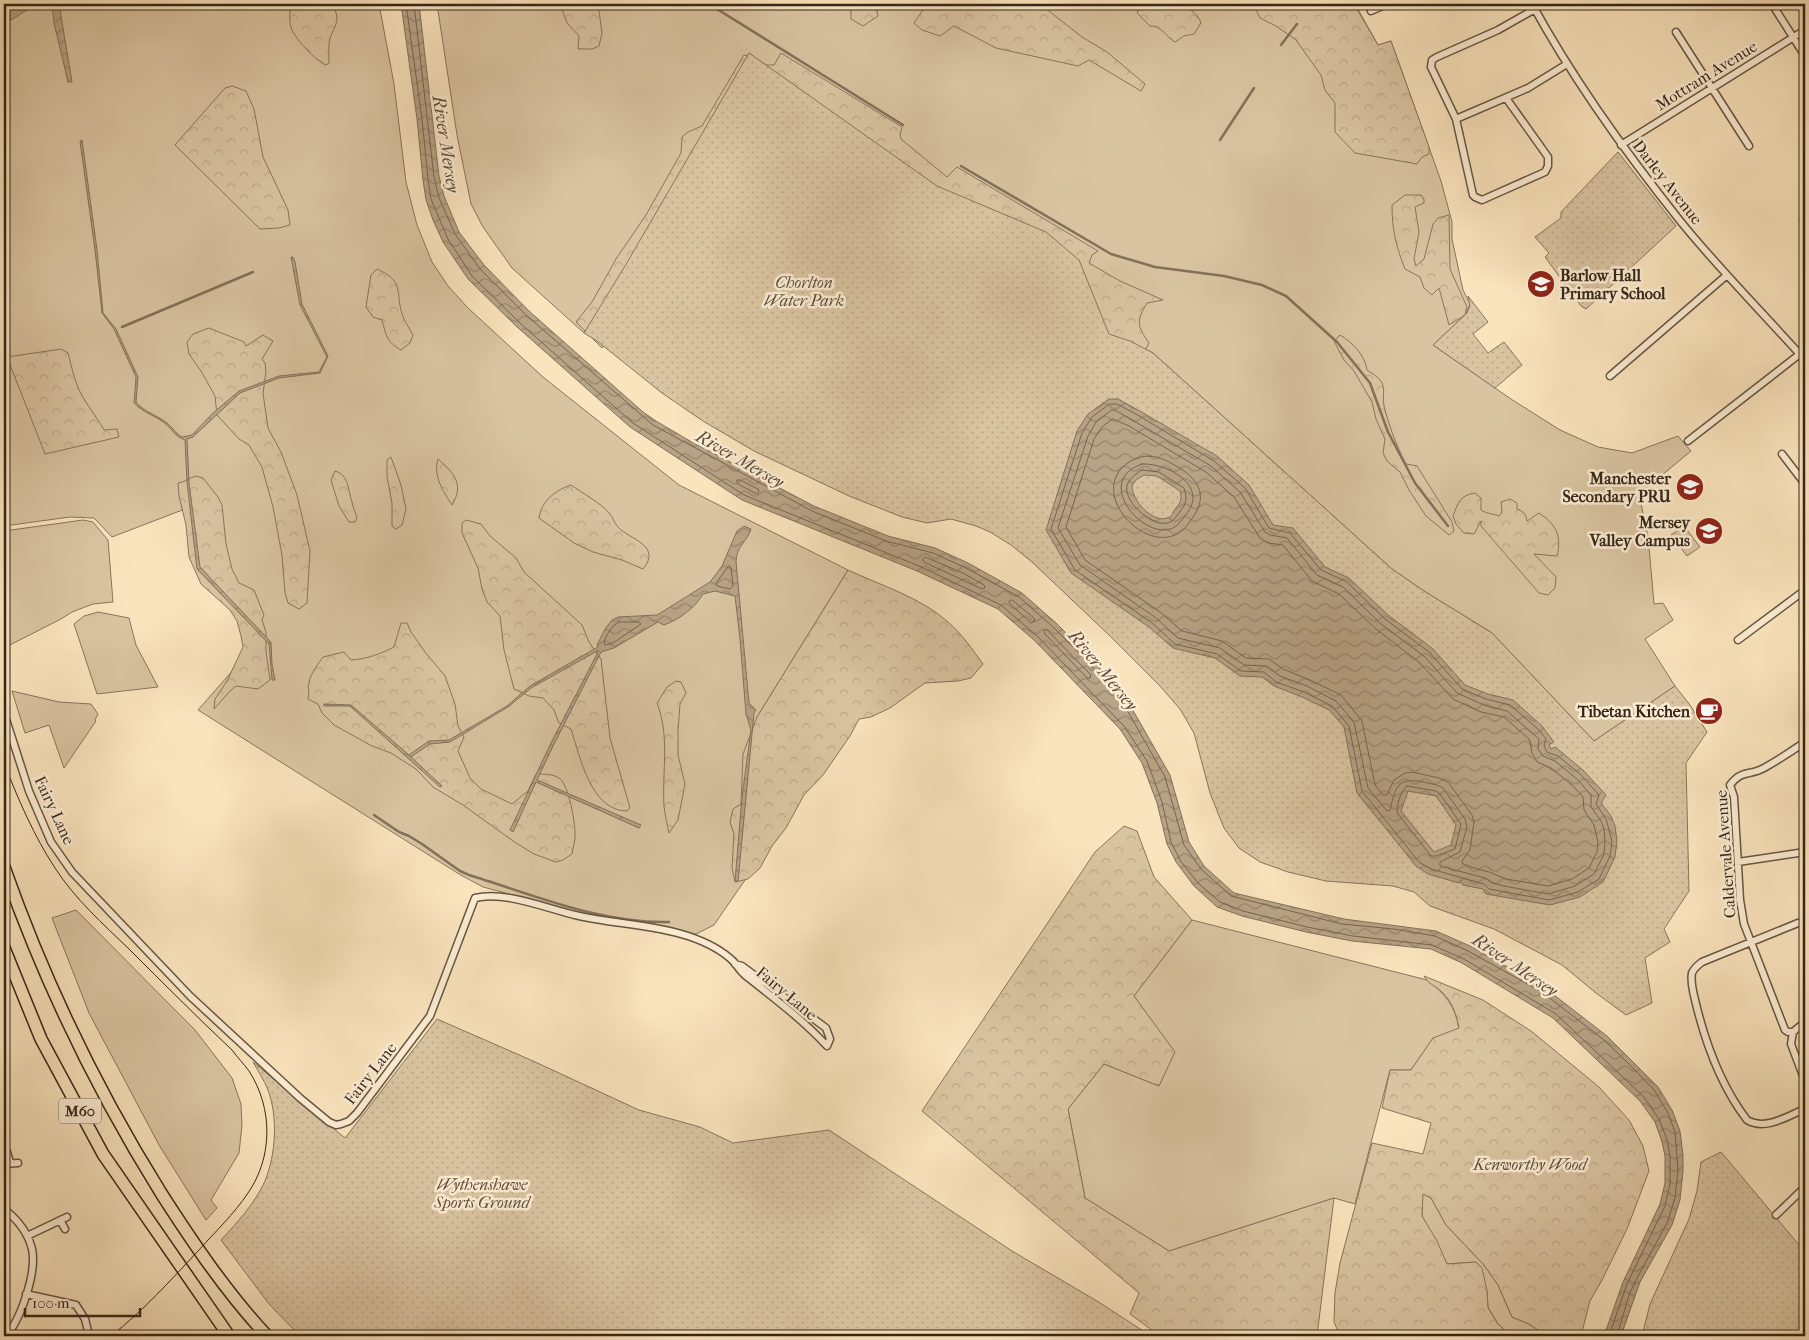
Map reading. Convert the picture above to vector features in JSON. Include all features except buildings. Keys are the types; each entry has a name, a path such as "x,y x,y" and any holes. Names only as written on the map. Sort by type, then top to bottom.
{"highway":[{"name":"M60","path":"4,867 26,930 71,1033 128,1140 192,1242 267,1336"},
{"name":"M60","path":"4,948 41,1039 103,1154 229,1336"}],"street":[{"path":"1371,11 1387,4"},
{"path":"1772,4 1805,56"},
{"path":"1506,98 1548,157 1548,166 1545,172 1482,200 1475,198 1473,195 1456,119 1431,67 1432,60 1498,30 1533,6"},
{"name":"Darley Avenue","path":"1533,6 1567,64 1621,145 1682,223 1727,275 1803,352 1805,360"},
{"name":"Mottram Avenue","path":"1621,145 1805,30"},
{"path":"1676,32 1749,146"},
{"path":"1456,119 1528,88 1567,64"},
{"path":"1610,376 1727,275"},
{"path":"1688,441 1803,352"},
{"path":"1782,454 1805,484"},
{"path":"1738,640 1805,590"},
{"name":"Fairy Lane","path":"4,713 29,791 51,842 72,872 190,996 300,1098 329,1122 336,1125 349,1120 357,1113 430,1016 475,898 485,896 524,901 577,916 687,935 715,948 735,964 743,974 797,1017 827,1046 830,1039 826,1028 742,966 735,964"},
{"name":"Caldervale Avenue","path":"1805,743 1762,770 1745,773 1735,778 1730,786 1734,797 1744,924 1785,1030 1792,1032 1791,1044 1805,1081"},
{"path":"1738,862 1805,852"},
{"path":"1798,923 1702,962 1697,965 1692,973 1692,985 1707,1045 1727,1088 1747,1120 1764,1125 1805,1109"},
{"path":"1792,1032 1805,1022"},
{"path":"7,1152 7,1163 18,1163"},
{"path":"1776,1216 1805,1187"},
{"path":"4,1209 14,1216 27,1236 32,1250 33,1266 22,1312 6,1336"},
{"path":"27,1236 63,1219 65,1229"},
{"path":"26,1294 76,1305 85,1319 88,1331"}],"green space":[{"path":"4,4 379,4 394,84 406,182 417,225 432,262 448,286 468,308 543,377 679,485 848,570 757,717 745,880 714,925 696,934 587,915 483,887 459,874 198,710 256,644 198,504 112,537 94,518 70,517 4,526"},
{"path":"293,4 332,4 337,21 330,38 329,63 326,65 306,49 296,37 290,24"},
{"path":"437,4 1355,4 1378,45 1391,41 1441,181 1452,222 1452,239 1463,290 1470,304 1466,314 1433,345 1560,430 1598,447 1632,453 1678,436 1691,451 1644,490 1641,504 1648,536 1654,604 1663,603 1673,620 1645,639 1675,686 1594,741 1492,633 1392,569 1153,353 1130,341 937,186 749,53 584,333 512,268 483,227 471,204 457,135"},
{"path":"560,4 598,4 602,33 599,46 592,49 578,49 579,36 567,23"},
{"path":"854,4 875,4 878,16 863,26 851,19 851,7"},
{"path":"927,4 1040,4 1082,37 1107,52 1145,84 1141,91 1089,60 1078,66 996,48 954,26 940,36 922,30 914,23"},
{"path":"1141,4 1185,4 1201,23 1194,34 1184,36 1175,42 1161,29 1150,26 1137,13"},
{"path":"1253,4 1354,4 1378,45 1391,41 1429,147 1429,154 1422,157 1417,164 1355,153 1335,132 1335,103 1325,90 1321,75 1296,40 1276,26 1260,18"},
{"name":"Chorlton Water Park","path":"749,53 937,186 1046,232 1079,260 1109,334 1130,341 1153,353 1392,569 1492,633 1594,741 1675,686 1707,732 1686,763 1689,891 1664,929 1670,942 1645,958 1652,1003 1626,1015 1562,965 1494,929 1430,906 1414,892 1393,886 1326,881 1288,872 1260,862 1239,848 1224,828 1210,793 1194,733 1180,709 1110,636 1032,562 1011,545 990,532 951,519 927,523 902,517 849,496 754,451 703,421 662,393 597,341 584,333"},
{"path":"781,53 902,127 901,139 947,177 957,167 1098,251 1092,255 1089,263 1120,281 1163,300 1147,303 1141,314 1140,328 1149,343 1144,352 1123,348 761,65 774,65"},
{"path":"744,55 752,57 607,342 602,348 576,322 592,302 616,259 646,215 681,153 682,137 702,126"},
{"path":"232,86 246,91 254,109 263,157 288,210 290,225 279,228 260,229 175,145 225,88"},
{"path":"1618,152 1676,226 1586,309 1581,306 1545,257 1549,253 1535,237 1561,218 1561,212"},
{"path":"1405,195 1421,195 1424,199 1424,203 1415,207 1419,232 1414,259 1416,266 1424,259 1433,224 1438,218 1449,215 1450,269 1467,307 1465,315 1449,325 1439,288 1432,295 1424,288 1420,277 1405,269 1399,253 1395,238 1392,205"},
{"path":"377,269 392,278 395,283 402,314 413,335 410,343 401,350 388,338 382,320 373,317 366,307 371,275"},
{"path":"1468,296 1488,322 1473,334 1488,353 1504,342 1522,365 1495,388 1433,345 1467,313 1470,306"},
{"path":"209,328 244,342 246,346 263,335 273,341 262,359 265,363 266,372 263,393 268,428 281,452 297,495 310,551 307,603 299,609 288,603 285,593 282,555 273,507 262,467 249,445 239,439 217,415 215,396 189,354 187,342 193,334"},
{"path":"1340,335 1349,341 1364,359 1367,370 1381,381 1384,391 1384,406 1399,450 1406,464 1417,466 1452,522 1454,531 1449,535 1426,516 1400,472 1387,461 1383,453 1385,439 1376,419 1372,402 1354,371 1344,360 1334,341"},
{"path":"61,349 68,353 78,388 104,430 117,429 119,437 45,454 7,357"},
{"path":"391,457 401,485 406,509 402,525 396,529 392,526 392,503 387,477 387,460"},
{"path":"438,459 456,479 456,498 452,505 442,489 438,478"},
{"path":"335,471 343,476 347,484 357,518 355,522 349,522 339,506 331,480"},
{"path":"196,476 203,478 222,505 226,544 232,569 239,583 254,590 264,615 262,619 266,633 266,652 270,680 258,689 236,686 214,709 215,699 227,681 243,647 237,621 230,610 201,584 189,557 186,525 178,483"},
{"path":"571,485 601,506 618,527 647,548 649,554 648,561 643,569 622,560 593,552 574,543 539,518 546,501 560,490"},
{"path":"1475,493 1481,498 1481,510 1485,512 1499,516 1502,512 1501,502 1510,499 1517,503 1517,509 1524,514 1527,521 1539,513 1553,526 1559,542 1557,556 1534,554 1556,577 1555,588 1548,595 1539,593 1481,526 1481,521 1474,534 1464,533 1456,524 1453,516 1458,504 1466,496"},
{"path":"83,520 93,522 108,540 113,602 93,604 72,612 4,648 4,531"},
{"path":"466,520 481,524 490,536 516,558 524,572 582,625 589,642 601,659 610,738 630,808 627,811 615,809 604,802 596,792 583,767 571,729 559,723 554,710 543,698 529,696 514,689 504,650 500,616 487,602 482,589 478,568 462,533 462,523"},
{"path":"1684,526 1700,547 1687,556 1671,535"},
{"path":"848,570 913,599 938,613 967,642 983,664 971,678 958,681 925,683 890,708 871,717 859,719 850,736 823,775 804,795 786,828 772,846 760,868 748,879 735,882 732,868 734,834 730,822 733,809 741,804 743,754 757,717"},
{"path":"98,612 129,618 136,645 158,687 97,694 74,624 84,616"},
{"path":"401,623 407,623 425,652 445,676 455,704 458,726 464,737 458,751 470,778 481,789 512,804 528,791 536,774 551,775 559,778 566,788 573,815 575,838 572,854 556,862 534,854 463,805 433,787 416,769 391,753 372,746 334,725 322,713 318,704 308,699 308,684 323,657 344,652 351,660 384,652 394,647"},
{"path":"676,681 681,682 686,693 680,704 678,730 678,755 685,784 678,820 669,833 664,806 665,754 663,728 657,703 667,687"},
{"path":"12,691 59,702 91,704 98,714 96,721 64,768 49,725 25,733"},
{"path":"1124,826 1137,831 1154,877 1192,920 1134,996 1175,1052 1159,1086 1104,1064 1068,1109 1085,1198 1169,1251 1334,1198 1317,1336 1160,1336 1130,1314 1139,1293 922,1111 1095,852"},
{"path":"76,910 195,1030 232,1078 241,1104 242,1125 239,1153 211,1200 217,1208 206,1220 159,1145 89,1013 52,918"},
{"path":"1192,920 1427,980 1439,990 1452,1007 1459,1029 1433,1038 1411,1070 1390,1070 1355,1204 1334,1198 1169,1251 1085,1198 1068,1109 1104,1064 1159,1086 1174,1052 1134,996"},
{"name":"Kenworthy Wood","path":"1424,976 1483,1000 1531,1031 1599,1087 1629,1120 1643,1146 1649,1171 1627,1229 1590,1301 1581,1336 1547,1336 1529,1324 1512,1317 1498,1285 1484,1265 1446,1225 1431,1198 1423,1194 1422,1216 1437,1241 1447,1264 1476,1262 1482,1268 1487,1291 1488,1308 1498,1324 1511,1336 1340,1336 1334,1322 1335,1293 1340,1263 1372,1143 1423,1154 1431,1123 1382,1108 1390,1070 1411,1070 1433,1038 1459,1028 1449,1000"},
{"name":"Wythenshawe Sports Ground","path":"437,1019 639,1110 700,1127 733,1143 829,1130 1012,1251 1097,1301 1151,1336 300,1336 269,1304 221,1240 251,1205 265,1181 272,1159 274,1124 271,1101 266,1086 253,1062 345,1138"},
{"path":"1721,1152 1805,1252 1805,1336 1642,1336 1650,1304 1689,1219 1697,1191 1701,1162"},
{"path":"1422,1193 1431,1198 1446,1225 1484,1265 1498,1285 1512,1317 1529,1324 1547,1336 1511,1336 1498,1324 1488,1307 1487,1291 1476,1262 1447,1264 1422,1216"}],"water":[{"path":"4,4 36,4 13,19 4,22"},
{"path":"52,4 59,4 72,82 68,82 54,23"},
{"path":"401,4 419,4 439,176 444,196 459,232 484,265 529,311 643,412 690,441 814,506 888,536 935,548 968,563 1022,593 1056,623 1093,660 1127,700 1170,775 1189,842 1204,866 1234,893 1344,919 1436,931 1470,946 1545,988 1607,1036 1658,1087 1672,1110 1680,1131 1683,1171 1680,1200 1672,1225 1640,1282 1621,1336 1604,1336 1623,1282 1660,1204 1665,1183 1665,1156 1662,1142 1655,1122 1640,1101 1553,1018 1462,963 1431,949 1352,941 1306,932 1242,916 1217,907 1194,886 1176,862 1167,844 1157,803 1142,763 1120,729 1034,640 998,609 917,571 742,500 630,427 516,326 468,279 443,242 426,200"},
{"path":"82,140 97,250 103,313 116,329 138,377 136,402 167,423 182,437 192,435 213,413 239,391 279,376 319,372 327,357 300,305 291,257 293,257 295,262 302,304 328,356 320,373 279,378 240,393 193,437 187,439 189,483 200,567 271,642 275,680 272,680 269,644 197,569 187,482 185,440 177,436 163,422 134,403 136,377 114,329 102,313 80,141"},
{"path":"1109,399 1118,399 1217,456 1249,485 1273,525 1293,528 1325,567 1349,578 1388,615 1433,649 1465,685 1488,694 1513,700 1542,726 1554,742 1549,745 1551,749 1555,747 1583,770 1606,795 1601,803 1611,816 1615,826 1617,841 1615,857 1603,882 1580,897 1550,905 1486,894 1483,889 1428,874 1416,866 1357,793 1344,727 1329,710 1274,686 1262,677 1240,676 1215,658 1173,648 1149,627 1071,573 1046,530 1077,431 1088,414","holes":["1144,475 1157,476 1180,491 1180,503 1170,517 1161,519 1149,514 1135,498 1132,486 1136,480","1408,791 1436,796 1456,825 1451,845 1434,852 1401,811"]},
{"path":"744,526 751,529 738,551 736,561 749,703 756,710 754,713 738,881 735,881 742,797 751,730 746,714 735,596 715,591 703,594 691,608 676,620 664,625 658,622 614,648 601,652 537,780 641,825 639,828 536,782 513,832 510,830 551,743 599,650 531,688 508,707 450,742 430,744 411,757 442,786 440,787 350,706 324,706 324,704 351,705 409,755 429,741 449,740 507,706 530,686 598,647 597,645 605,629 612,620 618,617 657,615 710,582 722,566 737,531"}],"waterway":[{"path":"709,4 903,125"},
{"path":"1281,45 1297,24"},
{"path":"1220,140 1254,88"},
{"path":"961,166 1111,254 1155,267 1224,276 1262,285 1286,296 1337,342 1370,383 1388,432 1415,483 1448,526"},
{"path":"122,327 253,272"},
{"path":"374,815 469,875 568,907 593,913 618,918 669,922"}],"tram line":[{"path":"4,763 33,830 47,856 63,879 99,921 232,1050 249,1071 257,1085 266,1116 266,1148 262,1164 248,1193 224,1223 167,1284 111,1336"}],"place":[{"name":"Barlow Hall Primary School","path":"1541,284"},
{"name":"Manchester Secondary PRU","path":"1690,487"},
{"name":"Mersey Valley Campus","path":"1709,531"},
{"name":"Tibetan Kitchen","path":"1709,711"}],"water label":[{"name":"River Mersey","path":"446,144"},
{"name":"River Mersey","path":"740,459"},
{"name":"River Mersey","path":"1103,670"},
{"name":"River Mersey","path":"1515,965"}]}
